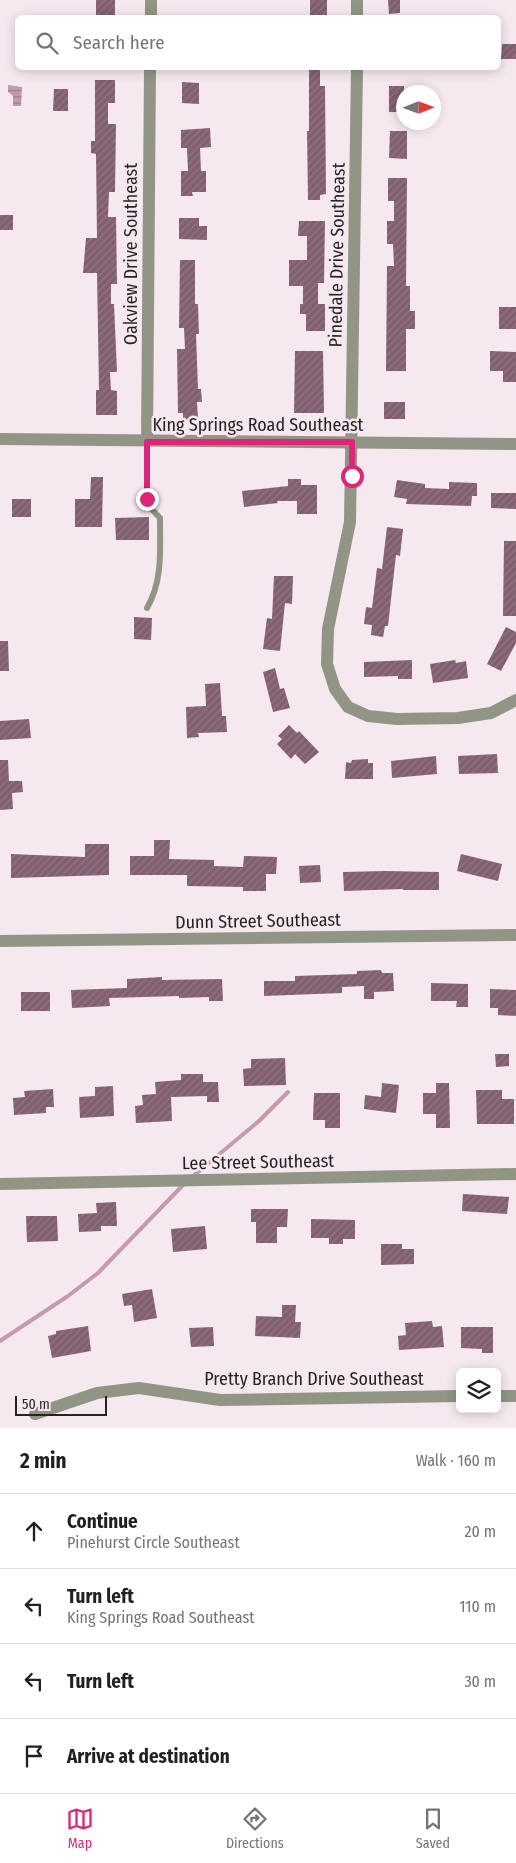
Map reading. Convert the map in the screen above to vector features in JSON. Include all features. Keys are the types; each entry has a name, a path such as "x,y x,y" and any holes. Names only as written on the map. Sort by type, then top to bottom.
{"street":[{"path":"151,0 151,15"},
{"path":"357,0 357,15"},
{"name":"Oakview Drive Southeast","path":"147,442 150,70"},
{"name":"Pinedale Drive Southeast","path":"357,70 350,522 328,629 327,664 335,689 348,706 368,716 397,719 458,718 491,713 516,700"},
{"name":"King Springs Road Southeast","path":"0,439 147,442 516,444"},
{"name":"Dunn Street Southeast","path":"0,941 516,935"},
{"name":"Lee Street Southeast","path":"0,1184 516,1174"},
{"name":"Pretty Branch Drive Southeast","path":"35,1414 98,1393 139,1388 220,1400 456,1396"},
{"path":"501,1396 516,1396"}],"lane":[{"path":"147,442 147,504 160,518 159,578 154,596 147,608"}],"shaded area":[{"path":"8,85 22,87 21,106 13,106 13,96 8,92"}],"building":[{"path":"96,0 115,0 115,15 96,15"},
{"path":"310,0 327,0 327,15 310,15"},
{"path":"388,0 400,0 400,13 389,14"},
{"path":"502,44 516,44 516,59 501,59"},
{"path":"309,70 320,70 320,86 325,86 326,194 320,195 320,200 308,200 307,131 309,131"},
{"path":"95,80 115,80 115,103 108,103 108,124 116,124 115,192 109,192 108,217 116,217 117,284 111,284 111,304 114,304 117,372 110,372 111,390 117,391 117,415 96,415 96,390 99,390 97,273 83,273 86,238 97,238 96,154 91,153 91,141 95,141"},
{"path":"182,82 199,83 199,104 182,103"},
{"path":"389,86 396,86 396,112 389,112"},
{"path":"54,89 68,89 68,111 53,111"},
{"path":"210,128 211,147 200,148 201,171 206,171 206,192 192,192 193,196 181,196 181,171 188,171 187,148 181,148 181,130"},
{"path":"390,131 407,131 407,159 389,158"},
{"path":"388,178 407,178 406,286 410,286 410,311 415,311 415,329 406,329 406,371 386,371 387,266 394,266 393,244 387,244 387,221 394,221 394,201 388,201"},
{"path":"0,215 13,215 13,230 0,230"},
{"path":"179,218 199,218 199,226 207,226 207,240 179,239"},
{"path":"299,221 325,221 324,283 318,283 318,304 325,304 325,331 306,331 306,314 300,314 300,304 303,304 303,286 289,286 289,260 307,260 307,236 298,236"},
{"path":"180,260 195,260 195,304 198,304 199,334 196,334 198,389 201,389 202,402 197,402 198,419 183,420 183,413 178,413 177,349 185,349 184,328 179,328"},
{"path":"499,307 516,307 516,329 499,329"},
{"path":"295,351 323,351 324,413 294,413"},
{"path":"490,351 516,352 516,382 503,382 503,371 490,371"},
{"path":"384,402 405,402 405,419 384,419"},
{"path":"91,477 103,477 102,527 75,527 75,499 90,499"},
{"path":"288,479 301,479 301,485 317,485 317,514 297,514 297,501 277,501 278,503 244,507 242,491 288,486"},
{"path":"397,480 425,484 425,488 449,489 449,482 477,483 477,496 472,496 471,506 406,504 407,499 394,497"},
{"path":"491,493 516,493 516,509 491,508"},
{"path":"12,499 31,499 31,517 12,517"},
{"path":"149,517 149,540 116,540 115,518"},
{"path":"387,527 403,529 400,556 396,555 388,626 385,626 383,637 371,635 372,625 364,624 366,607 372,608 377,568 382,569"},
{"path":"504,541 516,541 516,616 503,616"},
{"path":"274,576 293,576 292,604 285,603 280,651 263,649 267,618 272,619"},
{"path":"134,617 152,618 151,640 134,639"},
{"path":"506,627 516,632 516,643 501,671 487,664"},
{"path":"0,641 8,641 9,671 0,671"},
{"path":"412,660 412,679 398,679 398,676 364,677 364,662"},
{"path":"455,660 456,663 466,661 468,678 433,683 430,664"},
{"path":"275,668 280,689 284,688 290,708 273,712 263,672"},
{"path":"220,683 222,716 226,716 227,732 198,733 199,737 187,738 186,707 206,706 205,684"},
{"path":"29,719 31,738 0,740 0,721"},
{"path":"289,725 297,733 299,731 319,752 305,764 295,754 291,759 277,744 282,739 278,736"},
{"path":"497,754 498,773 459,774 458,756"},
{"path":"436,756 437,774 392,778 391,761"},
{"path":"368,759 368,763 373,763 373,779 345,779 346,762 351,763 352,760"},
{"path":"0,760 8,760 9,781 22,781 23,792 12,793 13,809 0,810"},
{"path":"154,840 170,840 169,859 214,860 214,866 243,867 244,856 277,857 276,874 266,874 266,891 243,891 243,887 187,886 187,875 130,875 130,856 154,856"},
{"path":"85,844 109,844 109,875 11,878 11,854 85,857"},
{"path":"461,854 502,864 498,881 457,871"},
{"path":"320,865 321,882 300,883 299,866"},
{"path":"343,872 439,872 439,890 344,891"},
{"path":"381,970 382,973 393,973 394,991 374,992 374,999 364,999 364,986 342,987 342,993 264,996 264,981 295,981 295,976 357,974 357,971"},
{"path":"162,977 162,980 222,979 223,1001 209,1001 209,997 179,998 179,996 109,998 110,1006 72,1008 71,990 127,988 127,979"},
{"path":"431,983 468,984 468,1007 456,1007 457,1001 431,1001"},
{"path":"490,989 516,990 516,1016 498,1015 498,1008 490,1008"},
{"path":"21,992 50,992 50,1011 21,1011"},
{"path":"495,1054 509,1054 509,1066 496,1067"},
{"path":"285,1058 286,1085 244,1086 243,1069 251,1068 251,1059"},
{"path":"181,1074 203,1074 203,1082 218,1082 219,1102 207,1102 207,1096 171,1097 172,1121 136,1123 135,1106 143,1105 142,1095 156,1094 155,1082 181,1080"},
{"path":"382,1083 399,1085 396,1113 364,1109 365,1095 381,1097"},
{"path":"436,1083 449,1083 450,1128 436,1128 436,1114 423,1114 423,1093 436,1093"},
{"path":"113,1086 114,1116 80,1118 79,1097 95,1096 95,1087"},
{"path":"53,1089 54,1107 46,1107 46,1113 14,1115 13,1098 25,1097 24,1091"},
{"path":"476,1090 502,1090 502,1099 514,1099 514,1124 477,1124"},
{"path":"314,1093 340,1093 340,1128 325,1128 325,1120 313,1120"},
{"path":"463,1194 509,1197 507,1214 462,1211"},
{"path":"116,1202 117,1226 101,1226 101,1231 79,1232 78,1214 97,1213 96,1203"},
{"path":"251,1209 288,1209 287,1227 277,1227 277,1243 256,1243 256,1222 251,1222"},
{"path":"26,1216 57,1216 58,1241 27,1242"},
{"path":"311,1219 355,1220 355,1239 343,1239 343,1244 329,1244 329,1238 311,1238"},
{"path":"205,1226 207,1249 173,1252 171,1229"},
{"path":"381,1244 402,1244 402,1249 414,1249 414,1264 381,1265"},
{"path":"152,1289 157,1318 134,1322 132,1305 124,1306 122,1294"},
{"path":"282,1305 296,1305 295,1322 301,1322 300,1338 255,1336 256,1316 282,1317"},
{"path":"432,1321 433,1327 442,1326 444,1347 399,1350 398,1336 406,1335 405,1323"},
{"path":"88,1326 91,1351 52,1358 48,1336 56,1334 56,1331"},
{"path":"213,1327 214,1346 191,1347 189,1328"},
{"path":"461,1327 493,1327 493,1353 482,1353 482,1349 461,1348"}],"waterway":[{"path":"192,1177 259,1121 288,1092"},
{"path":"0,1341 68,1296 98,1273 185,1183"}],"route":[{"path":"147,499 147,442 352,442 352,476"}]}
